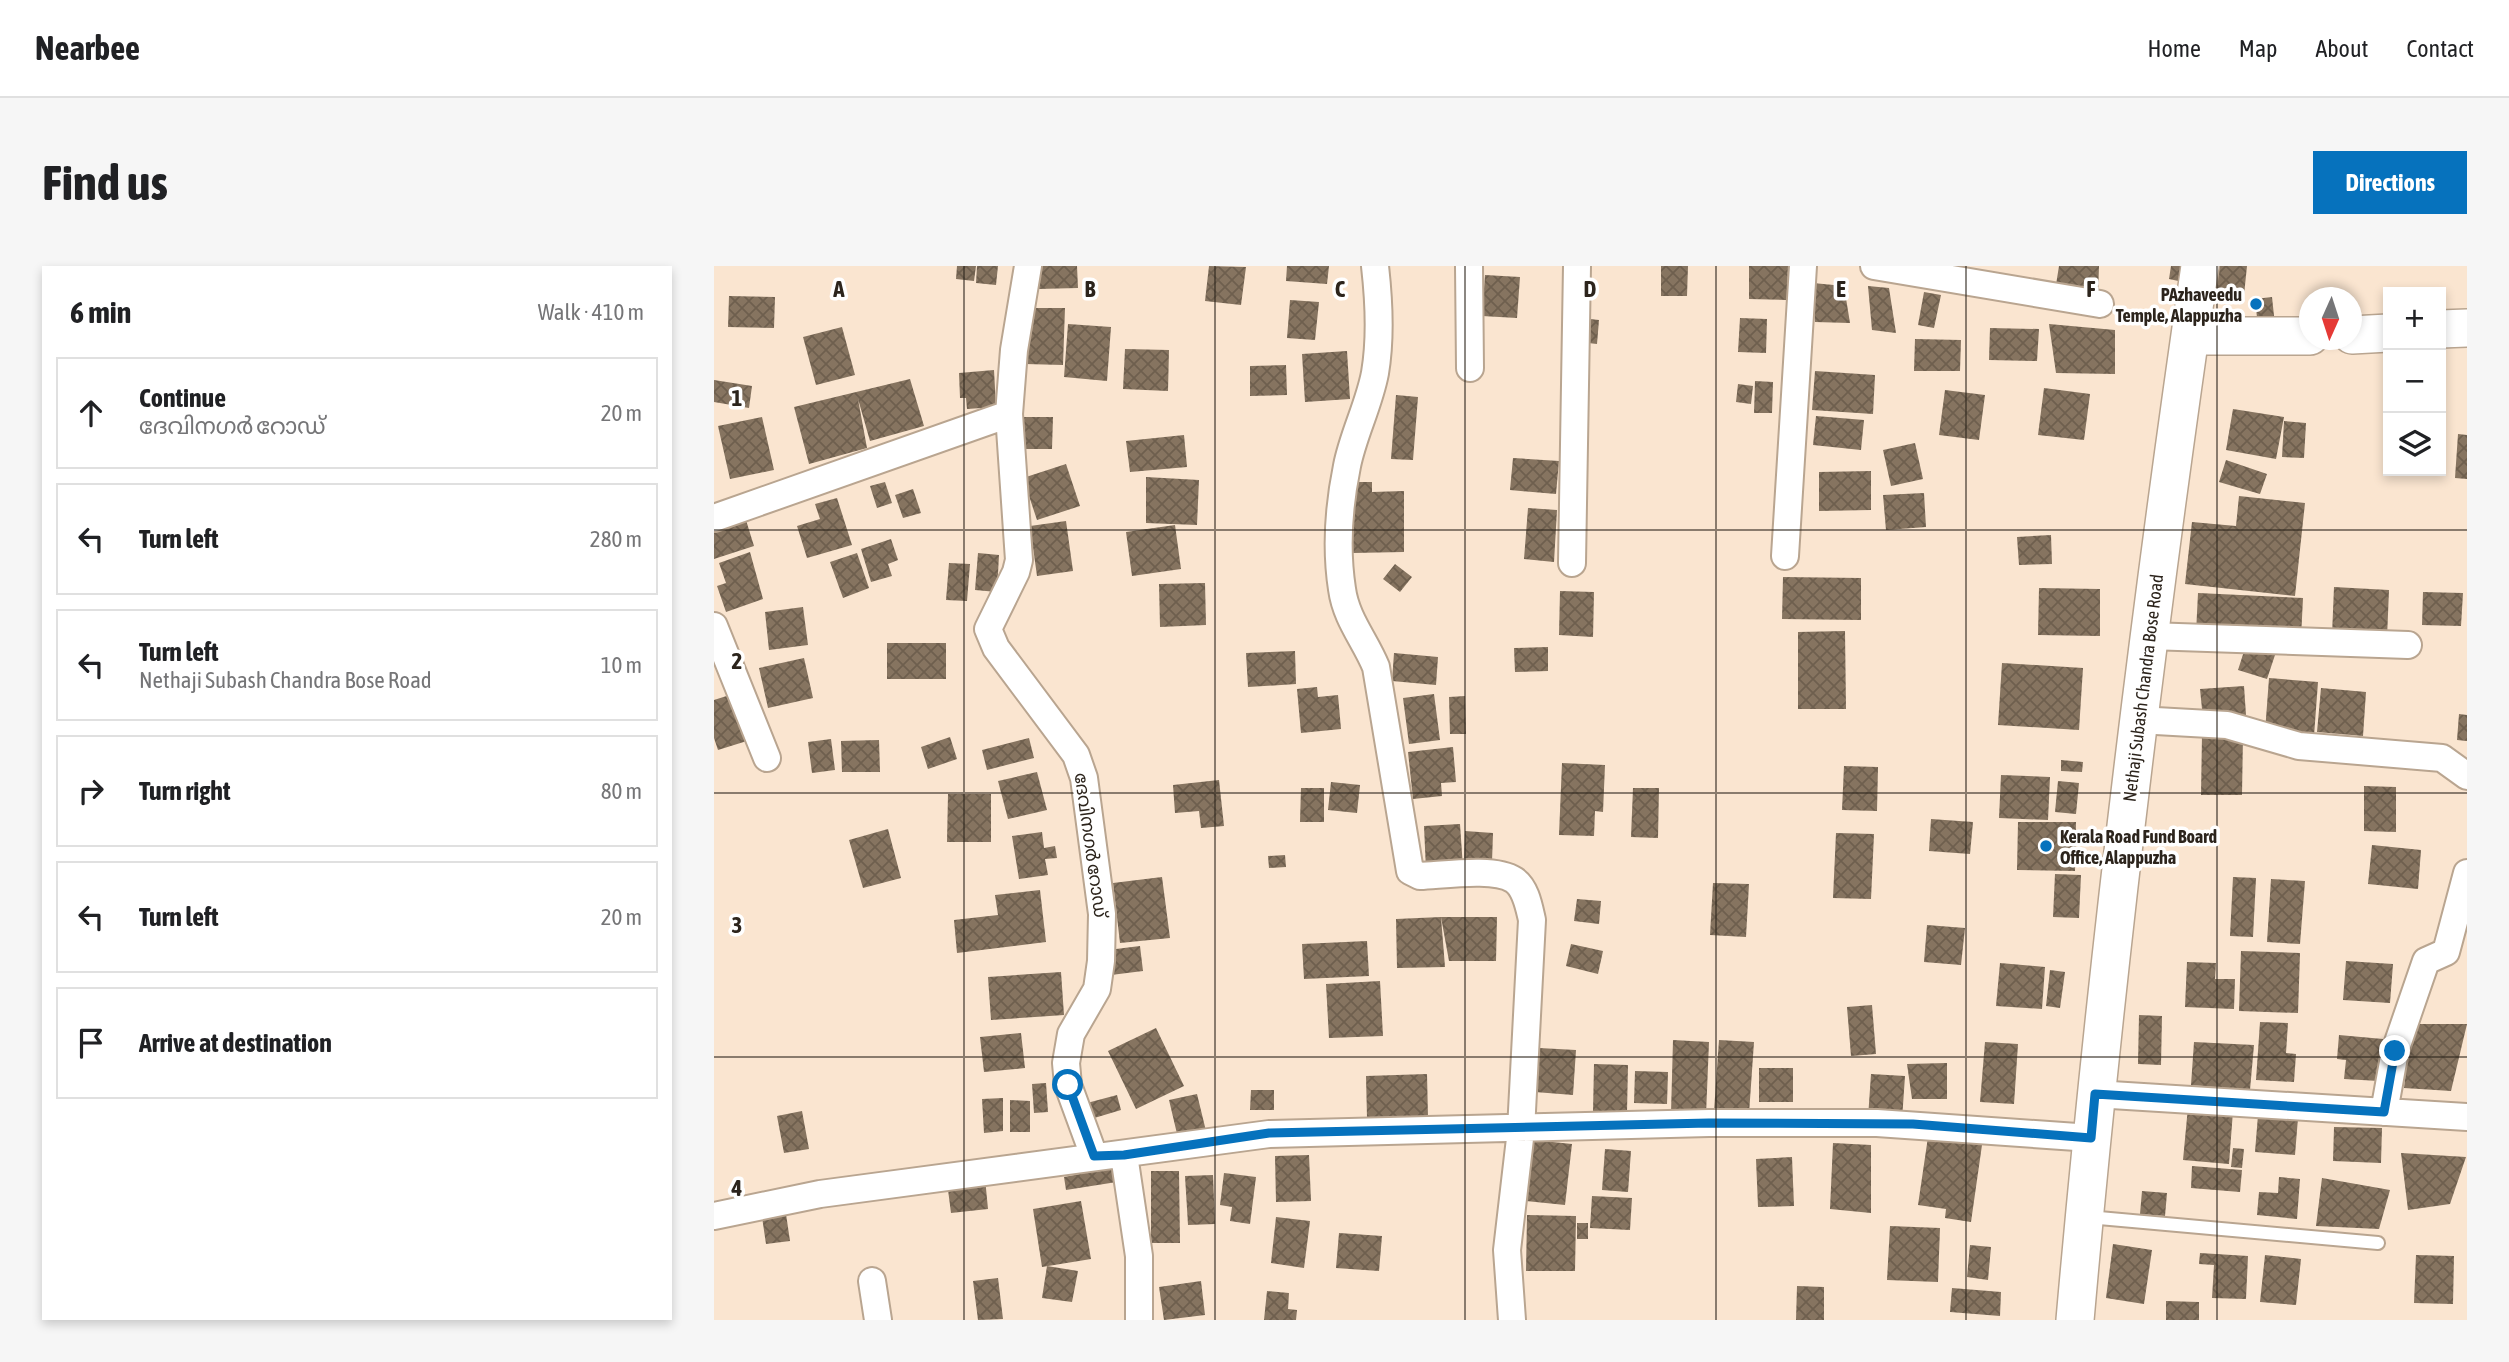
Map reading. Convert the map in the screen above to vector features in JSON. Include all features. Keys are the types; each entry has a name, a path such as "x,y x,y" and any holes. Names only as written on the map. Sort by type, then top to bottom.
{"main road":[{"name":"Nethaji Subash Chandra Bose Road","path":"2075,1320 2095,1094 2138,720 2200,266"},
{"path":"2446,330 2467,328"},
{"path":"2362,334 2383,333"},
{"path":"2190,336 2299,336"}],"street":[{"name":"ദേവിനഗർ റോഡ്","path":"1028,266 1014,350 1009,414 1018,559 1016,572 988,629 996,648 1076,755 1084,778 1102,914 1101,961 1097,989 1071,1034 1066,1063 1068,1085 1094,1156"},
{"path":"1375,266 1378,345 1375,375 1347,466 1338,549 1342,592 1355,630 1368,646 1376,667 1410,871 1420,876 1500,873 1517,881 1528,901 1532,920 1521,1129 1507,1250 1512,1320"},
{"path":"1469,266 1471,368"},
{"path":"1572,563 1577,266"},
{"path":"1785,555 1803,266"},
{"path":"1874,266 2100,304"},
{"path":"714,518 1009,414"},
{"path":"714,626 767,758"},
{"path":"2149,636 2408,645"},
{"path":"2138,720 2227,725 2299,746 2442,758 2467,776"},
{"path":"2384,1112 2395,1051 2426,961 2446,952 2467,873"},
{"path":"2095,1094 2467,1117"},
{"path":"714,1216 820,1195 1269,1133 1709,1123 1913,1124 2091,1138"},
{"path":"1124,1155 1139,1256 1139,1320"},
{"path":"872,1281 878,1320"}],"lane":[{"path":"2084,1216 2378,1243"}],"building":[{"path":"957,266 976,266 974,281 956,279"},
{"path":"977,266 998,266 996,285 976,283"},
{"path":"1037,266 1077,266 1078,288 1038,289"},
{"path":"1209,266 1246,267 1241,305 1205,301"},
{"path":"1287,266 1329,266 1327,284 1286,281"},
{"path":"1661,266 1688,266 1687,296 1661,296"},
{"path":"1749,266 1788,266 1787,300 1749,299"},
{"path":"2059,266 2099,266 2098,296 2055,291"},
{"path":"2171,266 2192,266 2188,283 2169,279"},
{"path":"2214,266 2247,266 2244,295 2211,292"},
{"path":"1485,275 1520,277 1517,318 1482,316"},
{"path":"1813,283 1844,286 1850,323 1815,322"},
{"path":"1868,286 1889,288 1896,333 1872,330"},
{"path":"1924,292 1941,295 1934,328 1918,325"},
{"path":"729,296 775,297 774,328 728,327"},
{"path":"2272,297 2275,325 2258,327 2255,299"},
{"path":"1290,300 1319,302 1315,340 1287,338"},
{"path":"1027,308 1065,308 1063,365 1025,364"},
{"path":"1581,318 1599,320 1597,344 1579,342"},
{"path":"1740,318 1767,319 1766,353 1738,352"},
{"path":"1068,324 1111,327 1107,381 1064,377"},
{"path":"2049,324 2115,330 2115,374 2056,373"},
{"path":"842,327 855,375 816,385 803,337"},
{"path":"1990,328 2039,329 2037,361 1989,360"},
{"path":"1915,339 1961,340 1960,371 1914,371"},
{"path":"1125,349 1169,350 1168,391 1123,389"},
{"path":"1347,351 1350,399 1305,402 1302,354"},
{"path":"1286,365 1287,395 1250,396 1250,366"},
{"path":"994,370 996,407 967,409 966,398 960,398 959,373"},
{"path":"1815,371 1875,375 1873,414 1812,410"},
{"path":"910,379 924,426 870,441 858,399 867,448 809,464 794,407"},
{"path":"714,380 752,386 749,408 714,402"},
{"path":"1755,381 1773,382 1772,413 1754,413"},
{"path":"1738,384 1753,386 1751,404 1736,402"},
{"path":"2044,388 2090,394 2084,440 2038,435"},
{"path":"1945,390 1985,395 1979,440 1939,435"},
{"path":"1396,395 1418,397 1413,460 1391,459"},
{"path":"2233,409 2284,417 2276,459 2226,450"},
{"path":"1816,416 1864,420 1861,450 1813,445"},
{"path":"762,417 774,470 730,479 718,426"},
{"path":"1016,417 1053,417 1052,449 1015,449"},
{"path":"2284,421 2306,423 2304,458 2282,457"},
{"path":"2458,434 2467,435 2467,479 2455,478"},
{"path":"1184,435 1187,467 1130,472 1126,441"},
{"path":"1915,443 1923,479 1891,486 1883,450"},
{"path":"1513,458 1559,461 1556,494 1510,490"},
{"path":"2226,460 2267,474 2260,494 2219,482"},
{"path":"1066,464 1080,506 1037,520 1023,478"},
{"path":"1871,471 1871,510 1819,511 1819,472"},
{"path":"1146,477 1199,480 1197,525 1146,523"},
{"path":"885,482 892,503 877,508 870,486"},
{"path":"1352,482 1372,482 1372,492 1404,491 1404,552 1353,553"},
{"path":"913,489 921,513 903,518 895,495"},
{"path":"1924,493 1926,527 1886,530 1883,495"},
{"path":"2239,496 2305,503 2295,596 2185,584 2192,522 2236,526"},
{"path":"837,498 852,545 807,558 797,526 820,519 815,504"},
{"path":"1528,508 1557,510 1554,562 1524,559"},
{"path":"745,517 754,546 714,559 714,527"},
{"path":"1066,521 1073,571 1037,576 1030,526"},
{"path":"1175,525 1181,569 1132,576 1126,532"},
{"path":"2051,535 2052,564 2019,565 2017,537"},
{"path":"891,539 898,560 888,564 892,576 871,582 861,549"},
{"path":"750,552 763,599 726,612 717,586 726,583 719,563"},
{"path":"857,553 869,588 843,598 830,562"},
{"path":"978,553 999,555 997,592 975,590"},
{"path":"949,563 970,564 967,601 946,600"},
{"path":"1395,564 1412,577 1400,592 1383,579"},
{"path":"1783,577 1861,578 1861,620 1782,619"},
{"path":"1205,583 1206,625 1160,627 1159,584"},
{"path":"2334,587 2389,590 2387,638 2332,635"},
{"path":"2039,588 2100,589 2100,636 2038,635"},
{"path":"1560,591 1594,592 1593,637 1559,635"},
{"path":"2423,592 2463,593 2461,626 2422,625"},
{"path":"2198,593 2303,598 2301,638 2196,633"},
{"path":"803,607 808,645 769,650 765,612"},
{"path":"1845,631 1846,709 1798,709 1798,632"},
{"path":"2247,642 2276,652 2267,679 2238,670"},
{"path":"887,643 946,643 946,679 887,679"},
{"path":"1548,647 1548,671 1515,672 1514,648"},
{"path":"1295,651 1296,684 1248,687 1246,653"},
{"path":"1394,653 1438,657 1436,685 1392,681"},
{"path":"804,658 813,698 768,708 759,668"},
{"path":"2002,663 2083,668 2079,730 1998,725"},
{"path":"2269,678 2318,682 2314,736 2265,732"},
{"path":"2244,686 2246,715 2203,719 2200,689"},
{"path":"1317,687 1318,697 1338,695 1341,729 1301,733 1297,689"},
{"path":"2321,688 2366,692 2363,736 2317,732"},
{"path":"736,693 750,740 718,750 714,738 714,700"},
{"path":"1434,694 1440,740 1409,744 1403,698"},
{"path":"1465,696 1466,734 1450,734 1449,697"},
{"path":"2459,714 2467,715 2467,741 2457,740"},
{"path":"2202,735 2243,736 2242,795 2201,795"},
{"path":"950,737 957,759 928,769 921,747"},
{"path":"1029,738 1034,758 987,770 982,750"},
{"path":"831,739 835,770 812,773 808,742"},
{"path":"879,740 880,772 842,772 841,741"},
{"path":"1453,747 1456,782 1441,783 1442,796 1413,799 1408,752"},
{"path":"2061,760 2083,762 2082,772 2061,771"},
{"path":"1562,763 1605,765 1603,812 1595,811 1594,836 1559,835"},
{"path":"1844,766 1878,767 1877,811 1842,810"},
{"path":"1037,772 1047,810 1008,819 998,781"},
{"path":"2001,775 2050,777 2048,820 1999,818"},
{"path":"1219,780 1224,826 1201,828 1199,811 1175,813 1173,785"},
{"path":"2058,781 2079,783 2076,814 2055,812"},
{"path":"1331,782 1360,785 1357,813 1328,810"},
{"path":"2364,786 2396,787 2396,832 2364,831"},
{"path":"1301,788 1324,788 1324,822 1300,822"},
{"path":"1633,788 1659,788 1658,838 1631,837"},
{"path":"948,794 991,794 991,842 947,842"},
{"path":"1931,819 1973,822 1970,854 1929,851"},
{"name":"Kerala Road Fund Board Office, Alappuzha","path":"2018,822 2076,822 2075,871 2017,870"},
{"path":"1460,824 1463,868 1426,870 1424,826"},
{"path":"888,829 901,878 863,888 849,840"},
{"path":"1465,831 1493,833 1492,862 1464,861"},
{"path":"1042,832 1044,848 1055,846 1057,858 1045,859 1048,875 1019,879 1012,836"},
{"path":"1836,833 1874,834 1871,899 1833,898"},
{"path":"2372,845 2421,850 2418,889 2368,884"},
{"path":"1285,855 1286,867 1269,868 1268,856"},
{"path":"2055,874 2081,875 2079,918 2053,917"},
{"path":"1162,877 1170,938 1120,943 1113,883"},
{"path":"2233,877 2256,878 2253,937 2230,936"},
{"path":"2271,879 2305,881 2300,944 2267,942"},
{"path":"1713,883 1749,884 1746,937 1710,935"},
{"path":"1040,890 1046,942 957,953 954,920 998,915 995,895"},
{"path":"1577,899 1601,901 1599,924 1574,921"},
{"path":"1441,917 1497,917 1496,961 1449,961"},
{"path":"1441,917 1445,967 1397,968 1396,919"},
{"path":"1927,925 1965,928 1961,965 1924,962"},
{"path":"1367,941 1369,976 1304,979 1302,944"},
{"path":"1571,944 1603,951 1598,974 1566,966"},
{"path":"1140,946 1143,971 1111,975 1108,950"},
{"path":"2241,951 2300,953 2298,1013 2239,1011"},
{"path":"2346,961 2393,964 2390,1003 2343,1000"},
{"path":"2187,962 2216,963 2215,979 2235,979 2234,1009 2185,1007"},
{"path":"2000,963 2045,967 2042,1009 1996,1006"},
{"path":"2050,970 2065,972 2060,1008 2046,1006"},
{"path":"1061,972 1064,1015 991,1020 988,977"},
{"path":"1380,981 1383,1036 1329,1038 1326,984"},
{"path":"1872,1005 1876,1054 1851,1056 1847,1007"},
{"path":"2139,1015 2162,1016 2161,1065 2138,1064"},
{"path":"2260,1022 2288,1023 2286,1053 2296,1054 2294,1082 2256,1080"},
{"path":"2411,1024 2467,1024 2451,1091 2404,1088"},
{"path":"1156,1028 1184,1086 1136,1109 1108,1051"},
{"path":"1021,1033 1025,1068 984,1072 980,1037"},
{"path":"2339,1035 2383,1039 2379,1081 2344,1079 2346,1060 2337,1059"},
{"path":"1673,1040 1709,1042 1706,1115 1671,1113"},
{"path":"1719,1040 1754,1042 1749,1114 1714,1111"},
{"path":"1985,1042 2018,1044 2014,1104 1980,1102"},
{"path":"2194,1042 2254,1045 2250,1090 2191,1085"},
{"path":"1539,1048 1576,1050 1573,1095 1535,1092"},
{"path":"1947,1063 1947,1099 1912,1099 1907,1064"},
{"path":"1594,1064 1628,1065 1627,1112 1593,1112"},
{"path":"1759,1068 1793,1068 1793,1102 1759,1102"},
{"path":"1635,1071 1668,1072 1667,1104 1634,1103"},
{"path":"1427,1074 1428,1117 1367,1118 1366,1076"},
{"path":"1871,1074 1905,1076 1902,1120 1868,1118"},
{"path":"1046,1083 1048,1112 1034,1113 1032,1084"},
{"path":"1251,1090 1274,1090 1274,1110 1250,1110"},
{"path":"1197,1094 1206,1131 1178,1138 1169,1100"},
{"path":"1117,1095 1121,1110 1091,1119 1087,1103"},
{"path":"1003,1098 1003,1131 984,1133 982,1099"},
{"path":"1010,1100 1030,1101 1030,1132 1010,1132"},
{"path":"2188,1107 2233,1111 2229,1164 2183,1160"},
{"path":"802,1111 809,1149 784,1153 777,1116"},
{"path":"2258,1115 2298,1118 2295,1155 2255,1152"},
{"path":"2334,1127 2382,1128 2381,1163 2333,1161"},
{"path":"1928,1137 1982,1145 1971,1222 1945,1218 1946,1209 1918,1205"},
{"path":"1533,1140 1572,1144 1565,1205 1526,1201"},
{"path":"1833,1143 1871,1145 1871,1213 1830,1209"},
{"path":"2233,1148 2244,1149 2242,1168 2231,1167"},
{"path":"1605,1149 1631,1151 1628,1192 1602,1190"},
{"path":"2401,1153 2466,1157 2450,1204 2408,1210"},
{"path":"1309,1155 1311,1201 1276,1202 1275,1156"},
{"path":"1792,1157 1794,1206 1758,1207 1756,1159"},
{"path":"1121,1163 1123,1181 1066,1190 1064,1177 1085,1173 1084,1168"},
{"path":"2192,1166 2242,1170 2240,1192 2191,1188"},
{"path":"1151,1171 1179,1171 1180,1243 1151,1243"},
{"path":"1224,1173 1256,1177 1250,1224 1230,1221 1232,1207 1220,1205"},
{"path":"1213,1175 1215,1224 1188,1225 1185,1176"},
{"path":"2279,1177 2300,1179 2297,1219 2257,1215 2259,1192 2278,1193"},
{"path":"985,1178 988,1209 951,1213 947,1182"},
{"path":"2322,1178 2390,1190 2379,1229 2316,1226"},
{"path":"2142,1191 2167,1193 2165,1216 2140,1214"},
{"path":"1592,1196 1632,1198 1630,1230 1590,1228"},
{"path":"1081,1201 1091,1259 1042,1267 1033,1209"},
{"path":"786,1214 790,1241 766,1244 762,1217"},
{"path":"1527,1215 1576,1216 1575,1271 1526,1271"},
{"path":"1276,1217 1310,1221 1304,1268 1271,1263"},
{"path":"1577,1223 1588,1223 1588,1239 1577,1239"},
{"path":"1890,1226 1940,1228 1938,1282 1887,1280"},
{"path":"1339,1233 1382,1236 1379,1271 1336,1268"},
{"path":"2113,1244 2152,1250 2144,1304 2106,1298"},
{"path":"1970,1245 1991,1247 1988,1280 1967,1277"},
{"path":"2200,1253 2248,1256 2246,1299 2212,1298 2214,1265 2199,1264"},
{"path":"2265,1255 2301,1259 2296,1305 2260,1302"},
{"path":"2416,1255 2454,1256 2453,1304 2414,1303"},
{"path":"1047,1266 1078,1271 1072,1302 1042,1298"},
{"path":"998,1278 1003,1319 978,1320 973,1281"},
{"path":"1201,1281 1205,1315 1164,1320 1159,1287"},
{"path":"1797,1286 1824,1287 1824,1320 1796,1320"},
{"path":"1952,1288 2001,1292 2000,1316 1950,1312"},
{"path":"1267,1291 1289,1293 1288,1309 1297,1310 1296,1320 1264,1320"},
{"path":"2166,1301 2199,1302 2199,1320 2166,1320"}],"place":[{"name":"PAzhaveedu Temple, Alappuzha","path":"2256,304"},
{"name":"Kerala Road Fund Board Office, Alappuzha","path":"2046,846"}],"route":[{"path":"1068,1085 1094,1156 1124,1155 1269,1133 1709,1123 1913,1124 2091,1138 2095,1094 2384,1112 2395,1051"}]}
